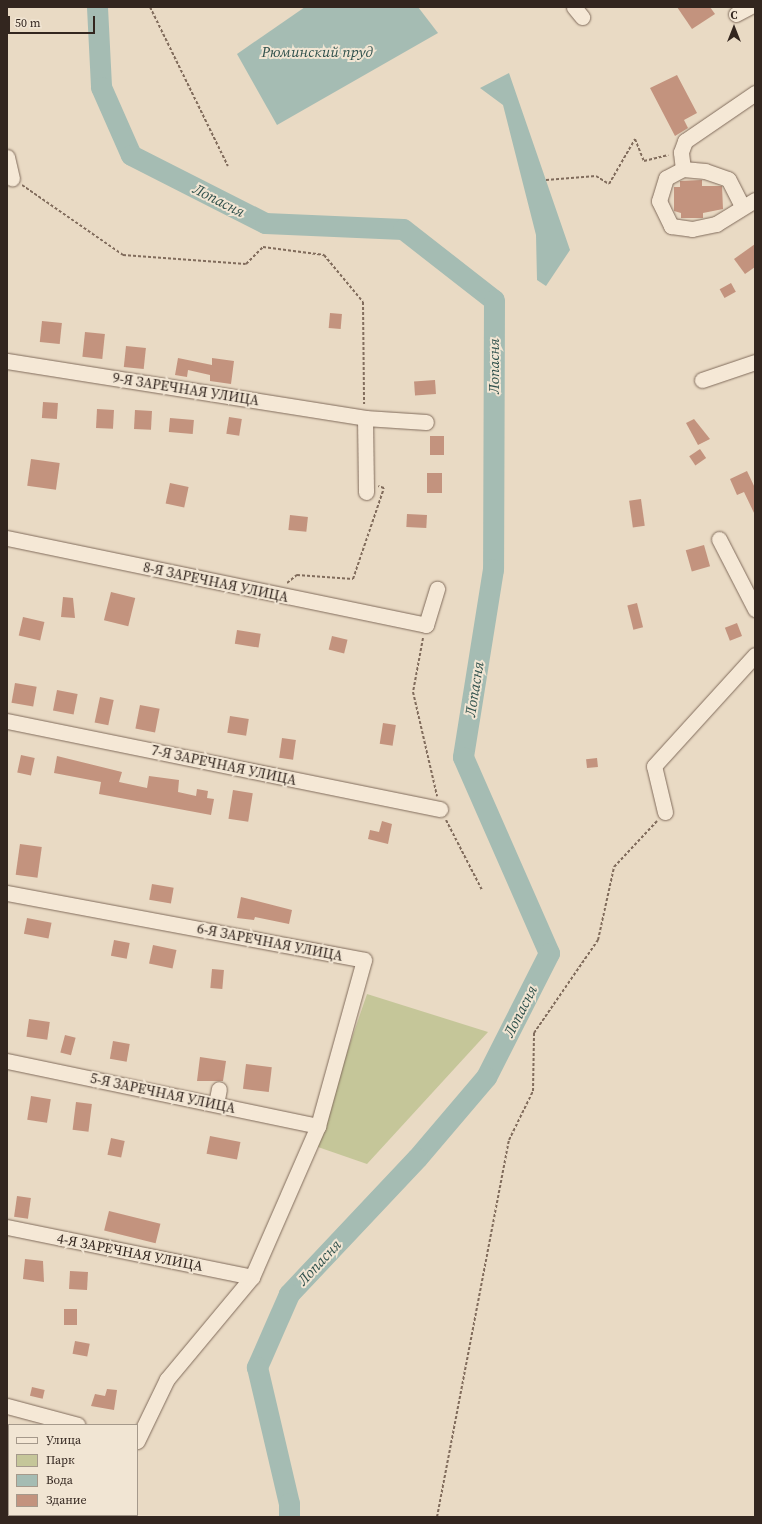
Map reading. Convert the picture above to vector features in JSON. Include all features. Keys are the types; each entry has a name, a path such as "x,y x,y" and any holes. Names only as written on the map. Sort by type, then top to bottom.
{"street":[{"path":"683,169 681,152 685,141 755,93"},
{"path":"7,157 12,178"},
{"path":"683,169 705,171 728,180 749,203 716,224 692,229 671,226 659,201 666,178 683,169"},
{"name":"9-Я ЗАРЕЧНАЯ УЛИЦА","path":"7,361 365,418 426,422"},
{"path":"702,380 755,362"},
{"path":"365,418 366,487"},
{"name":"8-Я ЗАРЕЧНАЯ УЛИЦА","path":"7,538 426,625"},
{"path":"719,539 755,609"},
{"path":"426,625 437,589"},
{"path":"665,812 654,766 755,656"},
{"name":"7-Я ЗАРЕЧНАЯ УЛИЦА","path":"7,721 440,809"},
{"name":"6-Я ЗАРЕЧНАЯ УЛИЦА","path":"7,893 364,960 318,1126"},
{"name":"5-Я ЗАРЕЧНАЯ УЛИЦА","path":"7,1061 318,1126"},
{"path":"216,1104 218,1089"},
{"path":"138,1439 167,1379 252,1276 318,1126"},
{"name":"4-Я ЗАРЕЧНАЯ УЛИЦА","path":"7,1228 252,1276"},
{"path":"7,1406 74,1424"}],"path":[{"path":"150,7 228,166"},
{"path":"546,180 596,176 609,184 635,139 644,162 681,152"},
{"path":"12,178 123,255 246,264 263,247 324,255 363,302 365,418"},
{"path":"272,594 297,575 353,579 384,488 366,487"},
{"path":"426,625 413,692 440,809 482,890"},
{"path":"437,1517 509,1140 533,1091 534,1033 598,940 614,867 665,812"}],"green space":[{"path":"367,994 488,1032 367,1164 315,1146"}],"water":[{"name":"Рюминский пруд","path":"305,7 418,7 438,33 277,125 237,54"},
{"path":"509,73 570,250 546,286 537,280 536,235 503,105 480,88"}],"building":[{"path":"677,7 710,7 715,14 692,29"},
{"path":"677,75 697,113 684,120 688,128 675,136 650,88"},
{"path":"702,180 702,186 722,186 723,209 703,213 703,218 681,218 681,213 674,211 674,187 680,187 680,181"},
{"path":"755,244 755,267 745,274 734,259"},
{"path":"731,283 736,292 724,298 720,289"},
{"path":"330,313 342,314 341,329 329,328"},
{"path":"42,321 62,323 60,344 40,342"},
{"path":"85,332 105,334 102,359 82,357"},
{"path":"126,346 146,348 144,369 124,367"},
{"path":"178,358 212,365 212,358 234,361 231,384 210,381 210,375 188,370 187,377 175,375"},
{"path":"435,380 436,394 415,395 414,381"},
{"path":"43,402 58,403 57,419 42,418"},
{"path":"97,409 114,410 113,429 96,428"},
{"path":"135,410 152,411 151,430 134,429"},
{"path":"229,417 242,419 239,436 226,434"},
{"path":"170,418 194,420 193,434 169,432"},
{"path":"694,419 710,439 698,445 686,423"},
{"path":"430,436 444,436 444,455 430,455"},
{"path":"700,449 706,458 695,465 689,456"},
{"path":"31,459 60,463 56,490 27,486"},
{"path":"747,471 755,488 755,515 744,492 737,495 730,479"},
{"path":"427,473 442,473 442,493 427,493"},
{"path":"170,483 189,487 184,507 166,504"},
{"path":"641,499 645,526 633,527 629,501"},
{"path":"407,514 427,515 426,528 406,527"},
{"path":"290,515 308,517 306,532 288,530"},
{"path":"704,545 710,566 692,571 686,550"},
{"path":"111,592 135,598 128,626 104,620"},
{"path":"63,597 73,598 75,618 61,617"},
{"path":"637,603 643,627 633,630 627,605"},
{"path":"23,617 44,622 40,640 19,636"},
{"path":"737,623 742,636 730,641 725,628"},
{"path":"237,630 261,634 259,648 235,644"},
{"path":"332,636 348,640 344,653 329,650"},
{"path":"15,683 37,687 33,707 12,703"},
{"path":"57,690 78,694 74,715 53,711"},
{"path":"100,697 114,700 108,725 95,722"},
{"path":"140,705 160,709 155,732 135,729"},
{"path":"230,716 249,719 246,736 227,733"},
{"path":"383,723 396,725 393,746 380,744"},
{"path":"282,738 296,740 293,760 279,758"},
{"path":"21,755 35,758 31,776 17,773"},
{"path":"57,756 122,772 119,782 147,788 149,776 179,780 178,792 196,796 197,789 208,791 207,798 214,799 211,815 99,794 101,782 54,773"},
{"path":"597,758 598,767 587,768 586,759"},
{"path":"233,790 253,793 248,822 228,819"},
{"path":"382,821 392,824 388,844 368,839 370,830 379,832"},
{"path":"20,844 42,847 37,878 16,875"},
{"path":"152,884 174,888 171,904 149,900"},
{"path":"241,897 292,910 289,924 255,917 254,920 237,918"},
{"path":"27,918 52,923 48,938 24,934"},
{"path":"114,940 130,943 127,959 111,956"},
{"path":"153,945 176,950 173,969 149,964"},
{"path":"212,969 224,970 222,989 210,988"},
{"path":"29,1019 50,1022 47,1040 26,1037"},
{"path":"65,1035 76,1038 71,1055 60,1052"},
{"path":"113,1041 130,1044 127,1062 110,1059"},
{"path":"200,1057 226,1061 223,1081 197,1081"},
{"path":"246,1064 272,1067 269,1092 243,1089"},
{"path":"31,1096 51,1099 47,1123 27,1120"},
{"path":"76,1102 92,1104 88,1132 73,1130"},
{"path":"210,1136 240,1142 237,1160 207,1154"},
{"path":"111,1138 125,1141 121,1158 107,1155"},
{"path":"17,1196 31,1198 28,1219 14,1217"},
{"path":"109,1211 160,1224 156,1243 104,1230"},
{"path":"25,1259 43,1261 44,1282 23,1279"},
{"path":"70,1271 88,1272 87,1290 69,1289"},
{"path":"64,1309 77,1309 77,1325 64,1325"},
{"path":"75,1341 90,1344 87,1357 73,1354"},
{"path":"32,1387 45,1390 43,1399 30,1396"},
{"path":"107,1389 117,1390 114,1410 91,1406 95,1394 105,1396"}],"waterway":[{"name":"Лопасня","path":"97,7 101,87 131,155 265,223 403,229 494,300 493,569 463,757 549,953 486,1077 417,1158 289,1294 257,1367 289,1503 289,1517"}]}
